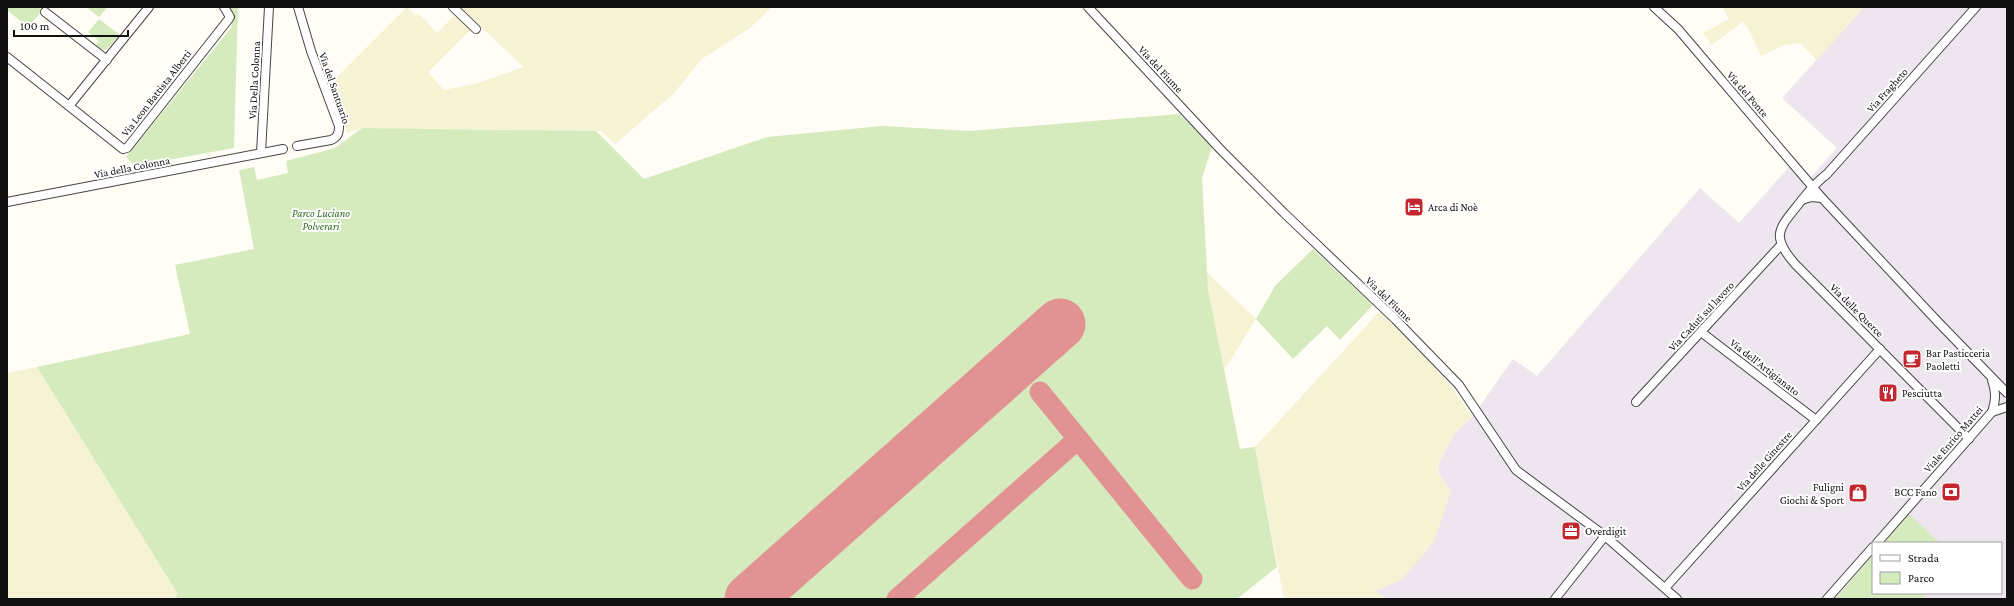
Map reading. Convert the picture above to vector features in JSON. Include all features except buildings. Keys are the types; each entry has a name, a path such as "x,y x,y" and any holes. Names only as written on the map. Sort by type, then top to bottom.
{"street":[{"path":"7,57 69,106 149,7"},
{"name":"Via Leon Battista Alberti","path":"69,106 119,147 124,149 127,148 228,20 230,17 224,7"},
{"name":"Via Della Colonna","path":"261,153 269,7"},
{"name":"Via del Santuario","path":"298,7 310,51 339,126 339,132 335,138 298,146"},
{"path":"453,7 476,28"},
{"name":"Via del Fiume","path":"1088,7 1273,203 1395,319 1459,385 1516,470 1605,536 1677,599"},
{"name":"Via del Ponte","path":"1654,7 1678,29 1822,198 1992,379 2007,393"},
{"name":"Via Fragheto","path":"1812,185 1826,174 1976,7"},
{"path":"45,12 107,60"},
{"name":"Via della Colonna","path":"7,202 283,149"},
{"path":"1802,200 1811,197 1822,198 1821,188 1826,174"},
{"path":"1781,245 1779,236 1781,228 1812,185"},
{"name":"Via Caduti sul lavoro","path":"1636,402 1781,245"},
{"name":"Via delle Querce","path":"1781,245 1795,264 1968,439"},
{"name":"Via dell'Artigianato","path":"1701,332 1816,420"},
{"name":"Via delle Ginestre","path":"1665,588 1880,349"},
{"name":"Viale Enrico Mattei","path":"1878,542 1992,412 1996,396 1992,379"},
{"path":"1992,412 2007,407"},
{"path":"1555,599 1605,536"},
{"path":"1827,599 1872,548"}],"shaded area":[{"path":"407,7 415,16 418,13 437,33 456,14 471,29 428,72 444,90 478,83 524,67 459,7 772,7 750,28 702,59 673,94 615,144 601,131 362,128 347,133 329,85"},
{"path":"1723,7 1864,7 1817,60 1800,43 1784,45 1761,56 1748,28 1742,22 1712,45 1703,33 1729,19"},
{"path":"1864,7 2007,7 2007,599 1385,599 1374,591 1401,580 1451,491 1439,475 1438,465 1454,434 1472,417 1513,359 1537,376 1700,188 1739,223 1796,159 1811,177 1837,148 1782,98"},
{"path":"1205,271 1256,319 1221,375"},
{"path":"1380,311 1451,386 1472,417 1454,434 1438,465 1439,475 1451,491 1434,542 1401,580 1375,591 1385,599 1284,599 1255,447"},
{"path":"37,367 179,594 173,599 7,599 7,373"}],"green space":[{"path":"7,7 45,7 28,27 7,10"},
{"path":"86,7 108,7 99,17"},
{"path":"229,7 238,7 234,148 135,166 126,157 231,28 233,18"},
{"path":"99,19 120,35 106,50 99,49 95,46 99,41 88,32"},
{"name":"Parco Luciano Polverari","path":"1179,114 1213,144 1202,178 1208,290 1240,449 1255,447 1277,567 1237,599 173,599 178,594 37,367 190,334 175,265 254,249 239,170 254,167 257,180 288,173 286,161 335,148 362,128 596,131 644,179 767,137 882,126 970,131"},
{"path":"1313,249 1373,305 1340,340 1327,326 1293,359 1256,319 1275,286"},
{"path":"1909,514 1939,542 1885,542"},
{"path":"1872,556 1872,594 1926,594 1921,599 1835,599"}],"taxiway":[{"path":"1040,392 1192,579"},
{"path":"897,599 1078,439"}],"runway":[{"path":"750,599 1060,324"}],"place":[{"name":"Arca di Noè","path":"1414,207"},
{"name":"Bar Pasticceria Paoletti","path":"1912,359"},
{"name":"Pesciutta","path":"1888,393"},
{"name":"BCC Fano","path":"1951,492"},
{"name":"Fuligni Giochi & Sport","path":"1858,493"},
{"name":"Overdigit","path":"1571,531"}]}
